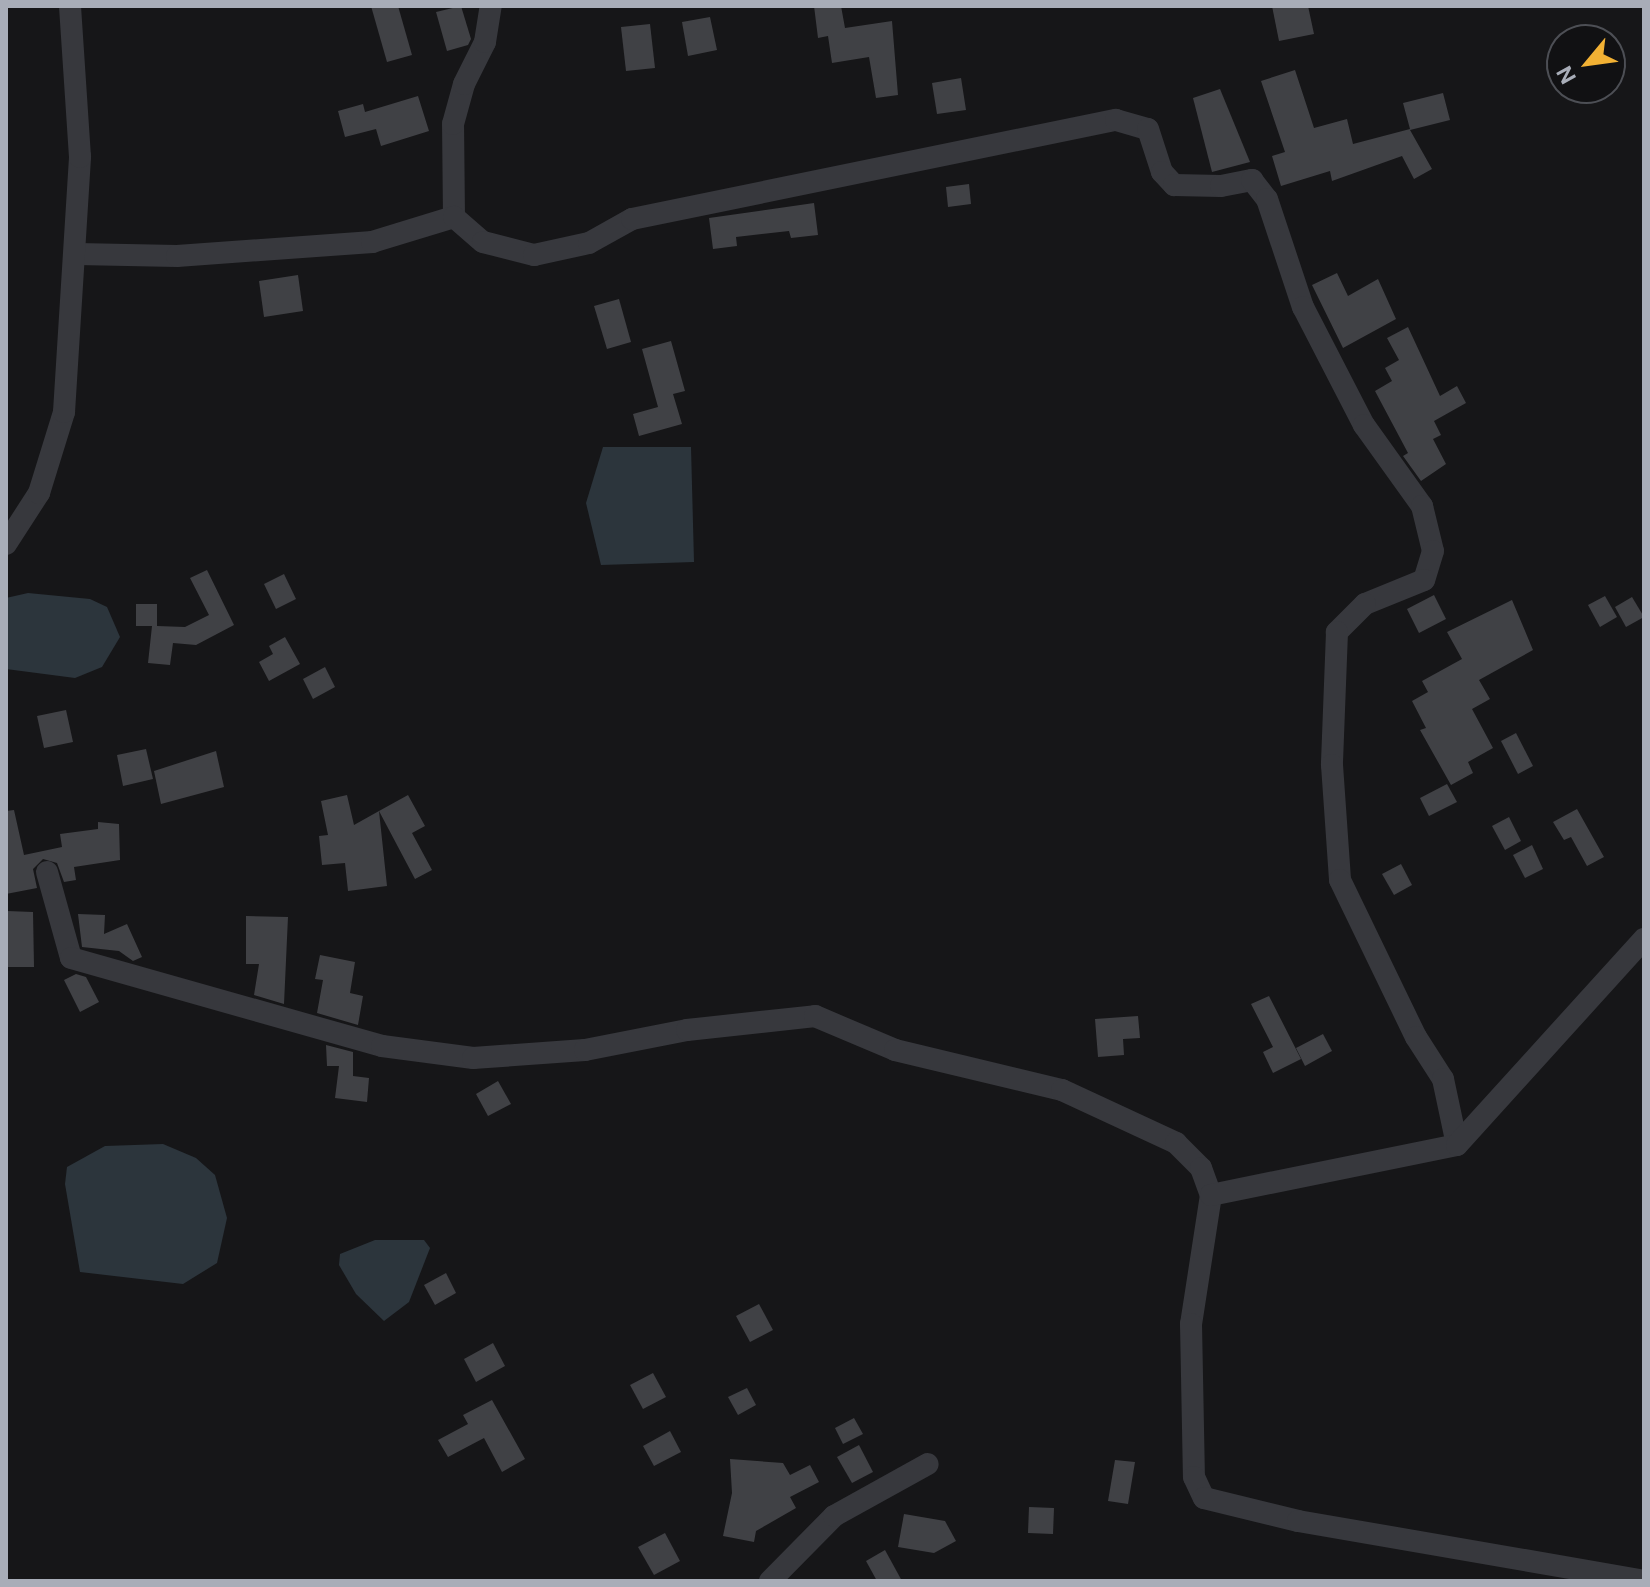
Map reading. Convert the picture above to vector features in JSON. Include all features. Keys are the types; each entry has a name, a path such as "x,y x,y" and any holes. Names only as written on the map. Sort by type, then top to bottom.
{"street":[{"path":"6,544 39,493 64,412 77,254 80,157 70,6"},
{"path":"491,6 485,42 464,84 453,124 454,217 483,242 534,255 589,243 632,219 1116,120 1148,129 1162,172 1174,185 1221,186 1252,180 1279,228 1303,307 1364,425 1422,506 1433,551 1424,580 1365,604 1337,632 1332,765 1340,880 1416,1037 1443,1079 1457,1145"},
{"path":"77,254 177,256 372,242 454,217"},
{"path":"47,872 71,958 133,979 382,1046 473,1058 585,1050 687,1030 815,1016 895,1050 1062,1090 1117,1114 1176,1143 1201,1168 1211,1195 1191,1324 1194,1477 1204,1498 1298,1521 1644,1581"},
{"path":"1211,1195 1457,1145 1644,939"},
{"path":"770,1581 834,1516 928,1464"}],"shaded area":[{"path":"603,447 691,447 694,562 601,565 586,503"},
{"path":"28,593 90,599 107,607 120,637 102,667 75,678 6,669 6,598"},
{"path":"163,1144 196,1158 215,1175 227,1218 217,1263 183,1284 80,1272 65,1184 67,1167 105,1146"},
{"path":"375,1240 424,1240 430,1248 409,1302 384,1321 356,1294 339,1265 340,1254"}],"building":[{"path":"371,6 398,6 412,55 387,62"},
{"path":"461,6 471,39 468,45 447,51 436,12"},
{"path":"814,6 841,6 845,28 892,21 898,95 876,98 869,57 832,63 828,36 818,38"},
{"path":"1272,6 1308,6 1314,34 1279,41"},
{"path":"710,17 717,50 688,56 682,22"},
{"path":"650,24 655,68 626,71 621,27"},
{"path":"1295,70 1314,128 1347,119 1353,144 1410,129 1403,103 1443,93 1450,120 1410,130 1432,169 1414,179 1402,156 1332,181 1330,171 1281,186 1272,156 1285,152 1261,81"},
{"path":"961,78 966,110 937,114 932,83"},
{"path":"1220,89 1250,162 1212,172 1193,98"},
{"path":"418,96 429,131 381,146 376,129 345,137 338,111 363,104 365,112"},
{"path":"969,184 971,204 948,207 946,187"},
{"path":"814,203 818,235 791,238 789,231 736,237 737,246 713,249 709,218"},
{"path":"1337,273 1348,296 1378,279 1396,319 1343,348 1312,285"},
{"path":"298,275 303,311 264,317 259,281"},
{"path":"619,299 631,342 607,349 594,306"},
{"path":"1408,327 1440,396 1457,386 1466,403 1434,421 1441,435 1433,439 1446,464 1421,481 1403,456 1408,453 1375,391 1392,381 1385,368 1399,360 1387,338"},
{"path":"671,341 685,391 673,394 682,424 639,436 633,414 658,407 642,349"},
{"path":"207,570 234,625 196,645 173,643 170,665 148,663 152,626 136,626 136,604 157,604 157,626 185,627 209,615 190,578"},
{"path":"284,574 296,599 276,609 264,584"},
{"path":"1434,595 1446,619 1419,633 1407,609"},
{"path":"1605,596 1617,617 1600,627 1588,605"},
{"path":"1632,597 1644,617 1626,627 1615,607"},
{"path":"1512,600 1533,650 1479,680 1490,699 1472,709 1493,748 1468,762 1473,773 1451,785 1420,730 1426,728 1412,701 1428,692 1422,681 1462,659 1447,632"},
{"path":"285,637 300,664 269,681 259,662 273,654 269,646"},
{"path":"325,667 335,687 313,699 303,679"},
{"path":"66,710 73,742 44,748 37,716"},
{"path":"1516,733 1533,766 1518,774 1501,741"},
{"path":"146,749 153,779 123,786 117,755"},
{"path":"216,751 224,787 161,804 154,771"},
{"path":"1447,784 1457,802 1429,816 1420,798"},
{"path":"347,795 354,825 379,811 387,886 348,891 345,863 322,865 319,836 328,835 321,801"},
{"path":"408,795 425,826 412,833 432,870 415,879 379,811"},
{"path":"1577,809 1604,857 1587,866 1571,837 1564,840 1553,822"},
{"path":"14,810 24,855 62,847 60,834 98,829 98,822 119,824 120,860 74,867 76,880 64,882 57,863 43,859 33,869 37,888 6,894 6,811"},
{"path":"1509,817 1521,841 1505,850 1492,826"},
{"path":"1532,845 1543,869 1525,878 1513,855"},
{"path":"1401,864 1412,885 1394,895 1382,874"},
{"path":"7,911 33,912 34,967 8,967"},
{"path":"78,914 105,915 104,934 127,924 142,957 133,961 119,951 82,947"},
{"path":"246,916 288,917 284,1004 254,995 259,964 246,964"},
{"path":"320,955 355,962 350,993 363,996 358,1025 317,1013 323,980 315,979"},
{"path":"76,974 86,977 99,1002 80,1012 64,980"},
{"path":"1269,996 1301,1059 1273,1073 1263,1052 1273,1047 1251,1004"},
{"path":"1138,1016 1140,1038 1123,1039 1124,1055 1098,1057 1095,1019"},
{"path":"1323,1034 1332,1051 1305,1066 1296,1048"},
{"path":"326,1045 353,1052 353,1076 369,1078 367,1102 335,1098 339,1066 327,1066"},
{"path":"498,1081 511,1104 488,1116 476,1094"},
{"path":"446,1273 456,1293 435,1305 424,1285"},
{"path":"759,1304 773,1330 750,1342 736,1316"},
{"path":"493,1343 505,1366 476,1382 464,1359"},
{"path":"653,1373 666,1397 643,1409 630,1385"},
{"path":"747,1388 756,1405 738,1415 728,1397"},
{"path":"492,1400 525,1459 502,1472 484,1438 448,1457 438,1440 468,1424 463,1415"},
{"path":"854,1418 863,1434 843,1444 835,1428"},
{"path":"670,1431 681,1452 654,1466 643,1446"},
{"path":"859,1445 873,1472 852,1483 837,1457"},
{"path":"730,1459 783,1463 790,1475 810,1465 819,1482 790,1497 796,1508 756,1531 754,1542 723,1536 732,1493"},
{"path":"1115,1460 1135,1462 1128,1504 1108,1501"},
{"path":"1029,1507 1054,1508 1053,1534 1028,1533"},
{"path":"904,1514 945,1521 956,1541 934,1553 898,1547"},
{"path":"665,1533 680,1561 654,1575 638,1547"},
{"path":"885,1550 902,1581 877,1581 866,1561"}]}
